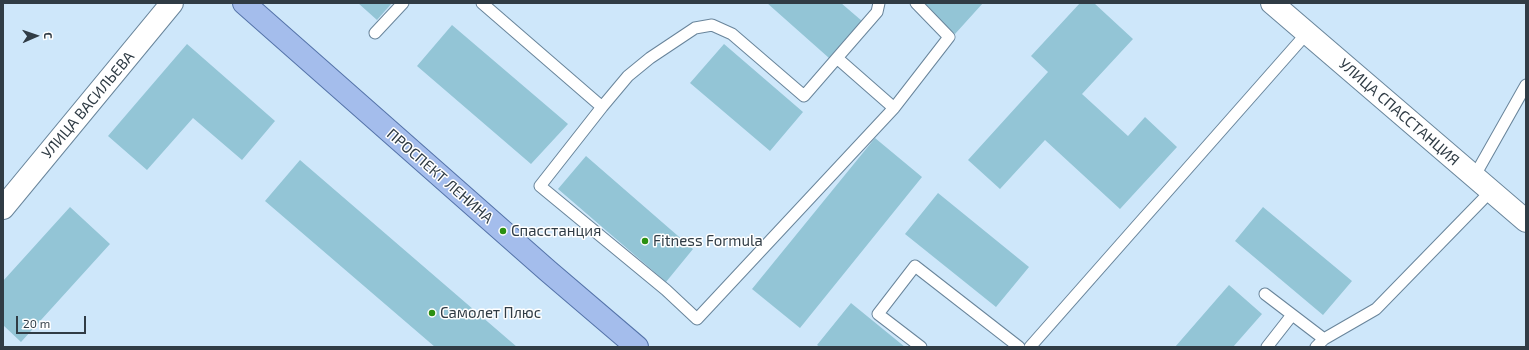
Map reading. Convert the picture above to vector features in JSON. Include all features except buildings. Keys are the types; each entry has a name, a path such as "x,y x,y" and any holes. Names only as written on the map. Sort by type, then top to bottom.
{"main road":[{"name":"ПРОСПЕКТ ЛЕНИНА","path":"244,3 548,271 637,347"}],"street":[{"name":"УЛИЦА ВАСИЛЬЕВА","path":"3,208 172,3"},
{"name":"УЛИЦА СПАССТАНЦИЯ","path":"1272,3 1474,177 1522,214"}],"lane":[{"path":"375,33 403,3"},
{"path":"482,3 602,108"},
{"path":"879,3 877,12 804,96 732,34 712,25 695,28 650,58 628,76 540,186 666,290 697,319 894,108 949,37 916,3"},
{"path":"1030,347 1307,33"},
{"path":"837,58 894,108"},
{"path":"1474,177 1526,85"},
{"path":"1265,294 1292,315 1320,343 1376,309 1491,191"},
{"path":"921,347 878,314 915,266 1019,347"},
{"path":"1267,347 1292,315"}],"place":[{"name":"Спасстанция","path":"503,231"},
{"name":"Fitness Formula","path":"645,241"},
{"name":"Самолет Плюс","path":"432,313"}]}
